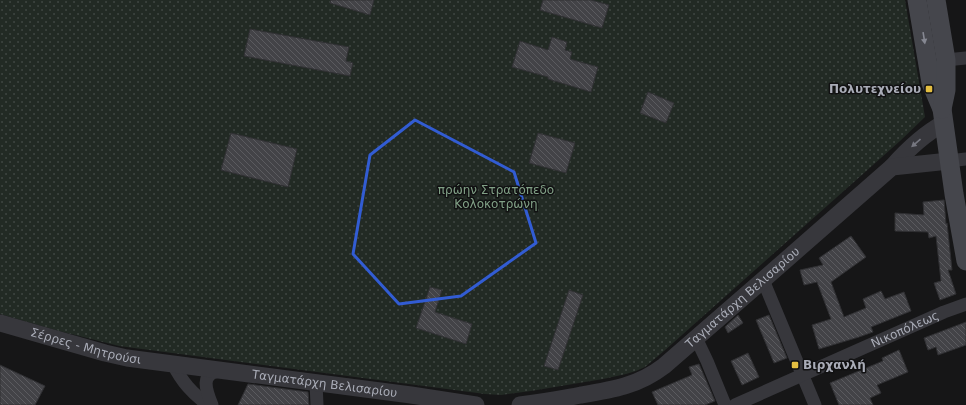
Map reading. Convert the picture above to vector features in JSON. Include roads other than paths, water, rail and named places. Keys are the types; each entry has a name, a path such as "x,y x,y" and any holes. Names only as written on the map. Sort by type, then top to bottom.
{"main road":[{"path":"917,0 931,83 958,160 955,201 966,261"},
{"path":"936,0 946,60 946,90 943,116"}],"street":[{"path":"946,60 966,58"},
{"name":"Ταγματάρχη Βελισαρίου","path":"520,405 612,390 633,384 657,371 764,280 892,167 906,152 934,130 943,116"},
{"path":"892,167 958,160"},
{"path":"764,280 815,405"},
{"name":"Νικοπόλεως","path":"735,405 944,312 966,304"},
{"name":"Σέρρες - Μητρούσι","path":"0,323 105,353 127,358 172,364"},
{"path":"696,338 725,405"},
{"name":"Ταγματάρχη Βελισαρίου","path":"172,364 316,383 413,400 476,405"},
{"path":"172,364 188,388 208,405"},
{"path":"212,405 205,384 208,377 214,371 223,371"},
{"path":"316,383 317,405"}],"place":[{"name":"Πολυτεχνείου","path":"929,89"},
{"name":"Βιρχανλή","path":"795,365"}],"park label":[{"name":"πρώην Στρατόπεδο Κολοκοτρώνη","path":"496,197"}]}
